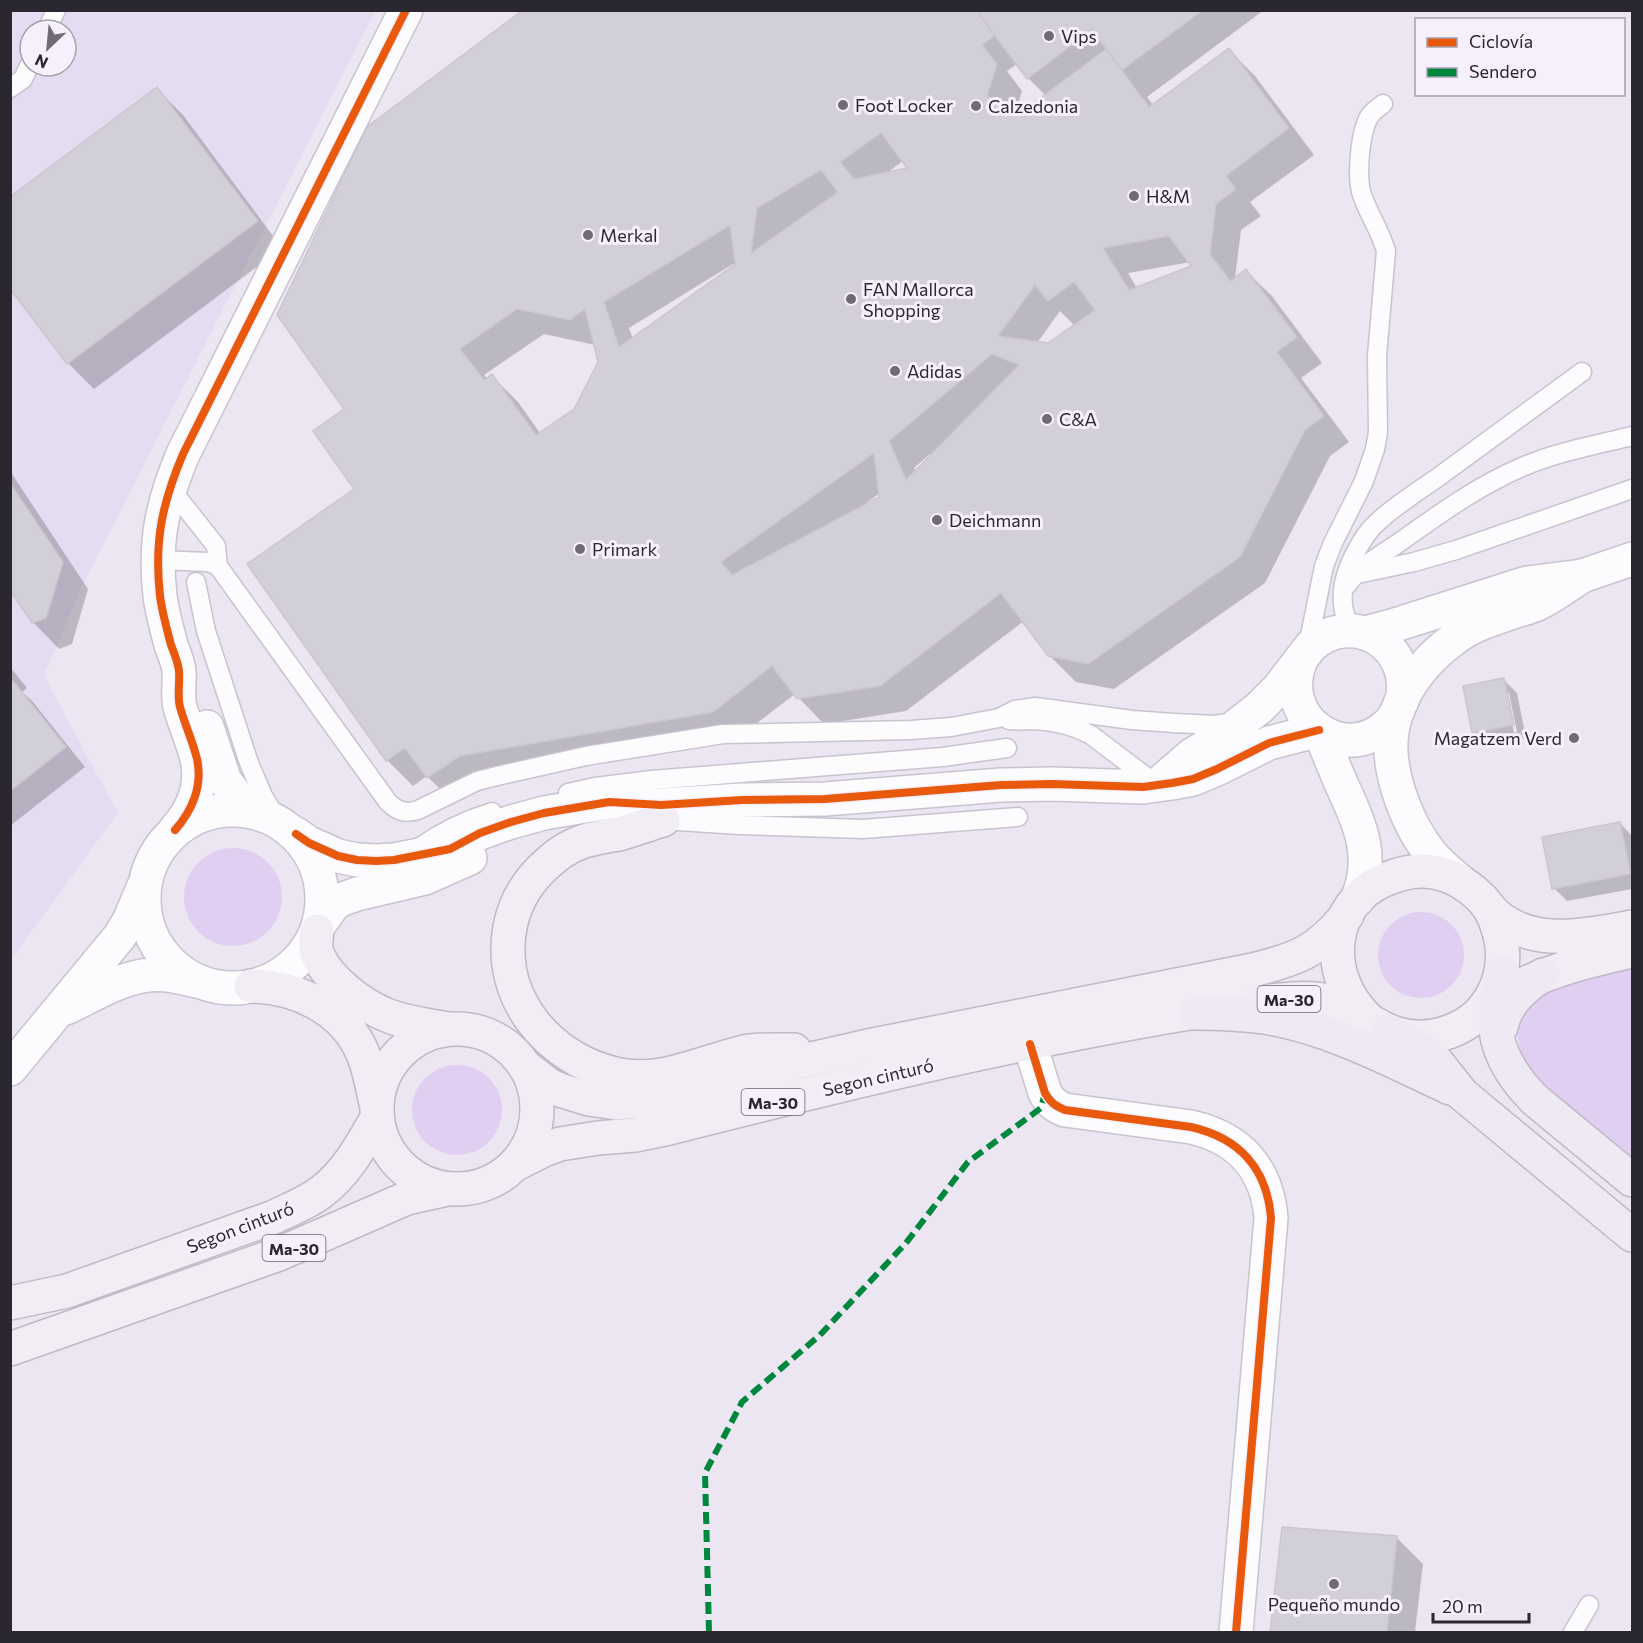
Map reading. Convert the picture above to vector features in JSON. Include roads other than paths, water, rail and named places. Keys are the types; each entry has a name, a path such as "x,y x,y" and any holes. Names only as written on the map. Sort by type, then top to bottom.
{"highway":[{"path":"663,820 618,834 595,838 565,850 550,861 528,884 512,917 507,949 512,980 518,997 536,1026 549,1040 580,1061 602,1071 639,1078 659,1076 746,1052 868,1046"},
{"path":"1632,1180 1535,1100 1514,1076 1500,1047 1491,997 1503,946 1496,920 1482,898 1461,882 1434,872 1405,873 1379,882 1352,908 1338,939 1338,967 1342,982 1356,1006 1365,1017 1420,1048 1436,1061 1462,1094 1632,1235"},
{"name":"Ma-30","path":"526,1068 549,1085 601,1102 633,1103 655,1100 868,1046 1280,963 1302,955 1316,946 1335,929 1352,908"},
{"path":"1490,909 1512,926 1547,936 1566,937 1632,927"},
{"name":"Ma-30","path":"10,1349 279,1254 407,1198 449,1189 475,1188 486,1184 508,1172 518,1163 531,1142 537,1117 536,1092 519,1058 493,1037 474,1031 448,1029 390,1017 350,993 330,974 318,954 315,940 318,928"},
{"path":"1383,1028 1415,1037 1440,1035 1453,1031 1491,997 1568,966 1632,951"},
{"path":"1500,1047 1500,1032 1505,1013 1521,991 1543,975"},
{"name":"Ma-30","path":"251,986 269,986 295,993 321,1005 342,1021 353,1034 363,1053 379,1131 384,1144 400,1166 423,1182 449,1189"},
{"name":"Ma-30","path":"1030,1044 1195,1012 1269,1000 1306,998 1334,1003 1383,1028"},
{"path":"1195,1012 1242,1014 1308,1028 1372,1051 1462,1094"},
{"name":"Ma-30","path":"376,1111 378,1090 389,1065 409,1045 421,1037 448,1029"},
{"name":"Segon cinturó","path":"518,1163 560,1144 598,1138 635,1136 880,1076 1030,1044"},
{"name":"Segon cinturó","path":"67,1291 274,1217 319,1194 341,1174 351,1161 376,1111"},
{"path":"10,1303 67,1291"},
{"name":"Ma-30","path":"10,1321 67,1291"}],"street":[{"path":"10,1069 120,936 130,919 156,853 186,818 193,804 196,794 197,762 179,705 179,670 160,598 158,560 161,520 170,488 188,443 406,10"},
{"path":"1157,785 1192,755 1222,738 1259,708 1278,689 1303,656 1326,635 1334,632 1392,626 1527,583 1582,576 1632,559"},
{"path":"1461,882 1431,854 1405,809 1394,774 1391,750 1393,724 1400,705 1423,666 1457,636 1491,620 1538,604 1582,576"},
{"path":"1303,656 1297,668 1295,685 1298,703 1306,718 1319,730 1335,738 1345,740 1372,735 1387,725 1400,705 1404,682 1400,664 1384,642 1359,631"},
{"path":"179,670 198,697 225,781 238,798 309,843 357,860 385,861 450,849 480,833 522,819 609,802 661,805 742,800 825,799 1001,785 1143,787 1193,778 1217,769 1269,743 1319,730"},
{"path":"1319,730 1357,817 1364,840 1365,872 1352,908"},
{"path":"59,1011 126,979 140,976 170,975 222,987 251,986 266,982 292,967 302,956 333,905 340,900 426,878 488,849 558,827 612,819 663,820 742,800"},
{"path":"175,830 187,821 214,811 242,809 279,824 313,858 322,886 323,902 318,928"},
{"path":"146,880 145,909 148,924 159,949 180,971 207,984"},
{"path":"1030,1044 1045,1093 1053,1104 1065,1110 1191,1127 1211,1133 1241,1150 1259,1172 1268,1192 1271,1218 1236,1632"}],"lane":[{"path":"10,88 23,78"},
{"path":"1303,656 1310,636 1324,566 1364,481 1378,433 1377,356 1386,251 1382,234 1362,196 1359,185 1359,167 1368,118 1383,104"},
{"path":"1359,631 1344,610 1346,577 1354,556 1367,533 1377,523 1582,372"},
{"path":"1346,588 1364,566 1423,524 1480,488 1521,467 1632,436"},
{"path":"170,488 216,546 218,566 388,802 404,812 418,810 477,781 501,775 586,756 723,734 941,727 999,718 1015,710 1035,707 1132,720 1174,723 1225,725 1245,718"},
{"path":"1346,588 1368,571 1414,562 1456,550 1632,489"},
{"path":"158,560 208,562 218,566"},
{"path":"196,582 206,631 249,763 263,796 279,824"},
{"path":"999,718 1014,721 1046,721 1081,729 1157,785"},
{"path":"406,857 433,838 474,818 507,807 595,788 652,780 943,757 1007,748"},
{"path":"663,820 863,829 1018,817"},
{"path":"1574,1632 1589,1605"}],"place":[{"name":"Vips","path":"1049,36"},
{"name":"Foot Locker","path":"843,105"},
{"name":"Calzedonia","path":"976,106"},
{"name":"H&M","path":"1134,196"},
{"name":"Merkal","path":"588,235"},
{"name":"FAN Mallorca Shopping","path":"851,299"},
{"name":"Adidas","path":"895,371"},
{"name":"C&A","path":"1047,419"},
{"name":"Deichmann","path":"937,520"},
{"name":"Primark","path":"580,549"},
{"name":"Magatzem Verd","path":"1574,738"},
{"name":"Pequeño mundo","path":"1334,1584"}]}
